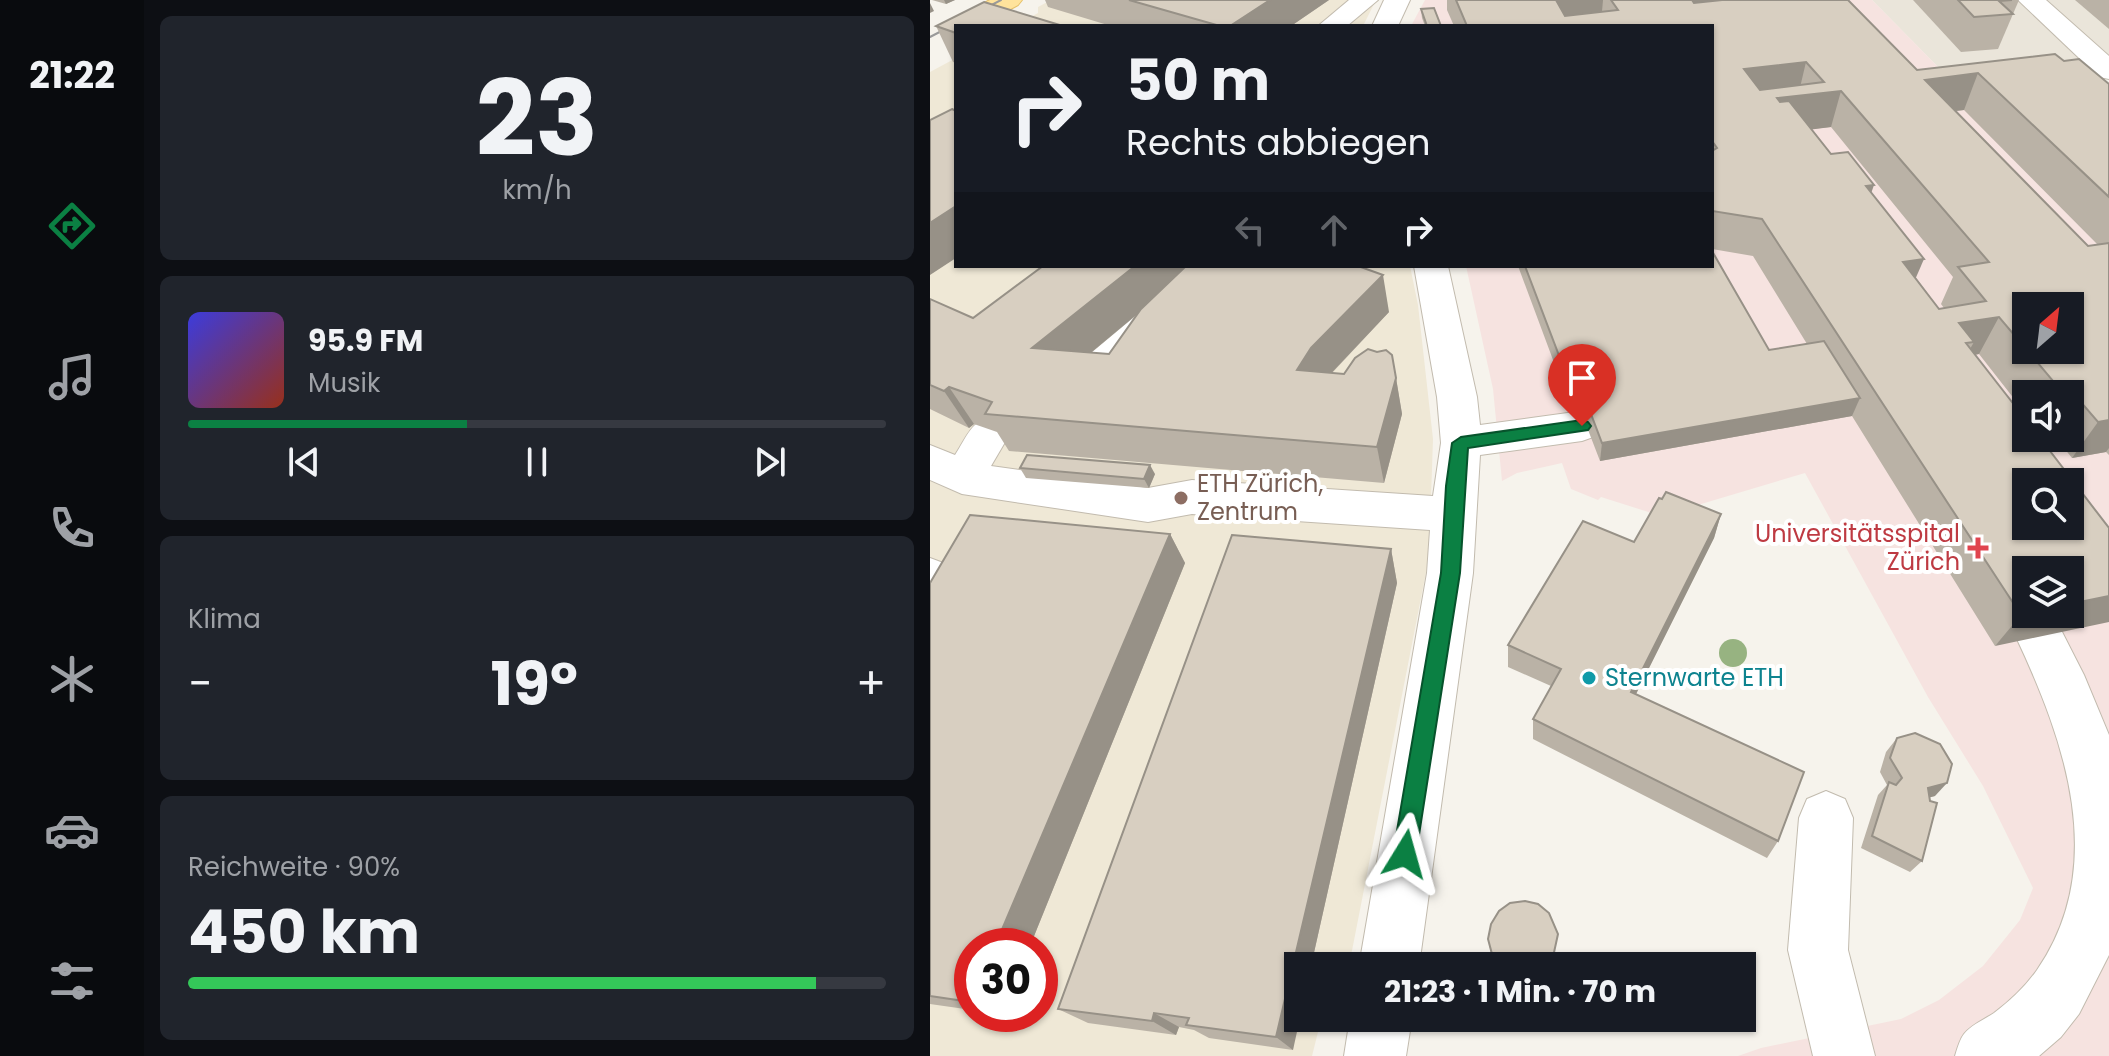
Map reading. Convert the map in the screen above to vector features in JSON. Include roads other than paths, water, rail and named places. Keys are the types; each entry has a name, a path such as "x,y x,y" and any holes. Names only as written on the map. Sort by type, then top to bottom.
{"main road":[{"path":"963,24 1009,0"},
{"path":"930,41 954,29"}],"street":[{"path":"1334,24 1365,0"},
{"path":"1386,24 1397,0"},
{"path":"2031,0 2109,71"},
{"path":"1070,378 1208,268"},
{"path":"1391,952 1450,573 1456,481 1454,382 1431,268"},
{"path":"946,470 1148,505 1192,497 1456,481 1582,426"},
{"path":"946,470 991,432"},
{"path":"1986,1056 2038,1016 2071,975 2085,944 2106,865 2106,802 2094,753 2066,685 2040,637"},
{"path":"1826,818 1818,950 1844,1056"},
{"path":"1375,1056 1379,1032"}],"tram line":[{"path":"955,24 1001,0"},
{"path":"930,37 954,24"}],"place":[{"name":"ETH Zürich, Zentrum","path":"1181,498"},
{"name":"Universitätsspital Zürich","path":"1978,548"},
{"name":"Sternwarte ETH","path":"1589,678"}]}
